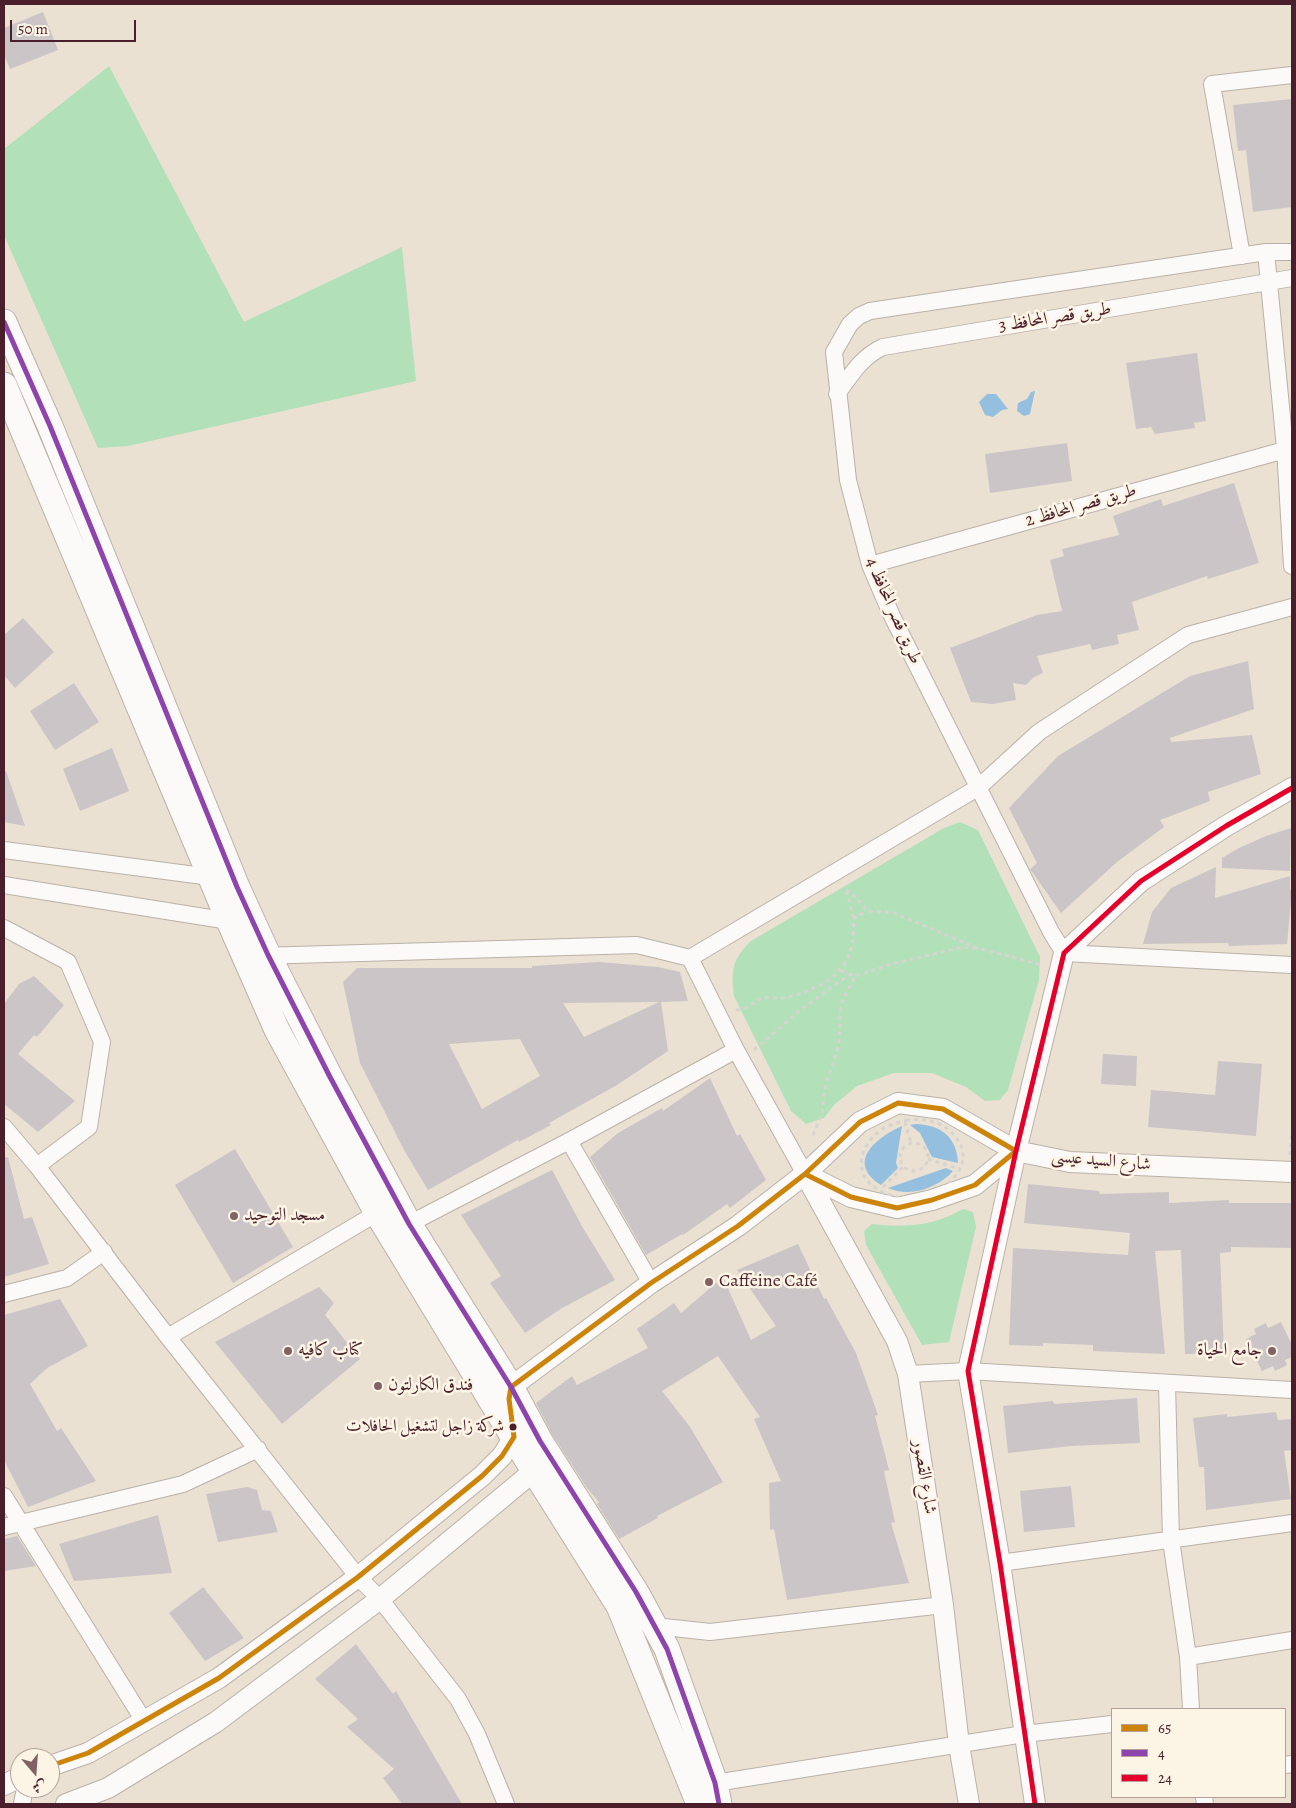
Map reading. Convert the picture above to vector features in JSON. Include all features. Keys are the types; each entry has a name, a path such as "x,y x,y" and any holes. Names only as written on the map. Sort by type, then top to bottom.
{"main road":[{"path":"4,322 50,426 239,919 257,956 330,1077 409,1224 511,1387 540,1441 655,1626 667,1649 717,1794"},
{"path":"4,387 221,875"},
{"path":"257,956 277,1030 377,1213 534,1471 619,1606 698,1804"}],"street":[{"path":"1242,256 1212,84 1292,75"},
{"path":"1266,252 1289,448 1292,566"},
{"name":"طريق قصر المحافظ 4","path":"1064,953 1051,932 892,616 870,565 848,480 834,352 850,324 859,316 870,311 1266,252 1292,252"},
{"name":"طريق قصر المحافظ 3","path":"838,394 861,361 882,347 1292,278"},
{"name":"طريق قصر المحافظ 2","path":"870,565 1289,448"},
{"path":"257,956 637,945 690,958 979,787 1039,732 1188,635 1292,607"},
{"path":"1035,1804 1000,1563 968,1371 1016,1151 1064,953 1141,881 1226,826 1292,788"},
{"path":"4,850 221,875"},
{"path":"4,885 239,919"},
{"path":"4,928 68,962 102,1042 89,1127 37,1166"},
{"path":"1064,953 1292,965"},
{"path":"690,958 736,1050 805,1174 851,1197 897,1208 932,1200 975,1185 1016,1151"},
{"path":"409,1224 569,1141 736,1050"},
{"name":"شارع السيد عيسى","path":"511,1387 651,1283 738,1226 805,1174 860,1122 898,1103 943,1109 1016,1151 1070,1162 1291,1172"},
{"path":"4,1127 104,1252 168,1338 358,1577 380,1599 458,1699 477,1734 506,1804"},
{"path":"569,1141 651,1283"},
{"name":"شارع القصور","path":"805,1174 897,1341 908,1374 943,1605 959,1745 969,1804"},
{"path":"168,1338 377,1213"},
{"path":"4,1294 67,1278 104,1252"},
{"path":"908,1374 968,1371 1292,1390"},
{"path":"1167,1384 1171,1540 1188,1657 1191,1708"},
{"path":"60,1763 88,1753 219,1678 358,1577 482,1476 502,1456 514,1437 510,1417 509,1398 511,1387"},
{"path":"66,1804 108,1788 216,1722 380,1599 534,1471 540,1441"},
{"path":"11,1525 183,1484 258,1449"},
{"path":"4,1496 11,1525 144,1722"},
{"path":"1000,1563 1292,1523"},
{"path":"619,1606 655,1626 710,1632 943,1605"},
{"path":"1188,1657 1292,1640"},
{"path":"717,1794 959,1745 1024,1734 1111,1724"}],"path":[{"path":"736,1010 741,1010 763,998 782,998 806,990 824,983 841,971 851,949 854,918 846,890 856,897 867,910"},
{"path":"854,918 867,910 894,913 977,948 1042,965"},
{"path":"841,971 856,976 892,964 959,948 977,948"},
{"path":"754,1050 799,1011 850,974"},
{"path":"813,1135 822,1114 825,1086 839,1045 841,1004 856,976"},
{"path":"905,1120 911,1143"},
{"path":"905,1120 926,1120 947,1128 961,1145 963,1159 960,1169 949,1184 919,1197 900,1197 879,1191 863,1175 860,1160 862,1152 871,1138 884,1128 905,1120"},
{"path":"1291,1172 1292,1131"},
{"path":"911,1143 923,1145 928,1152 928,1159 925,1166 919,1170 912,1171 903,1167 899,1155 902,1148 911,1143"},
{"path":"928,1159 960,1169"},
{"path":"879,1191 903,1167"}],"green space":[{"path":"109,66 244,322 402,247 416,381 128,446 98,448 4,235 4,149"},
{"path":"960,822 978,830 1040,957 1039,980 1008,1090 1000,1100 985,1101 966,1087 932,1073 894,1073 857,1086 834,1105 824,1118 806,1124 791,1111 734,996 733,972 736,960 751,941 944,828"},
{"path":"963,1209 973,1212 976,1227 949,1342 922,1345 866,1245 864,1231 872,1224 896,1226 930,1222 952,1215"}],"water":[{"path":"1035,391 1030,414 1024,416 1017,411 1018,403 1027,399 1031,392"},
{"path":"987,394 996,394 1008,409 1002,410 993,417 985,415 979,402"},
{"path":"916,1124 933,1127 946,1134 955,1146 958,1163 932,1157 920,1133 910,1125"},
{"path":"902,1126 896,1163 898,1168 881,1185 871,1176 866,1168 865,1159 875,1143"},
{"path":"946,1168 953,1171 940,1182 923,1190 905,1192 888,1188"}],"building":[{"path":"43,12 58,50 10,69 4,55 4,28"},
{"path":"1292,99 1292,207 1253,212 1246,150 1238,151 1233,105"},
{"path":"1197,353 1206,421 1194,423 1195,428 1155,434 1151,427 1136,429 1126,363"},
{"path":"1067,443 1072,481 990,493 985,454"},
{"path":"1234,483 1259,563 1208,579 1207,576 1132,602 1139,630 1117,635 1119,644 1092,650 1090,644 1037,656 1043,673 1034,677 1026,685 1013,683 1016,700 993,704 971,702 950,648 1037,615 1062,611 1050,560 1064,556 1062,549 1119,535 1113,516 1161,499 1163,506"},
{"path":"23,618 54,652 15,688 4,675 4,635"},
{"path":"1248,661 1254,709 1170,738 1171,742 1252,735 1261,774 1208,792 1210,801 1160,820 1164,827 1117,862 1061,913 1030,869 1037,863 1009,808 1058,756 1190,676"},
{"path":"74,683 99,722 55,750 30,711"},
{"path":"112,748 129,791 80,811 63,769"},
{"path":"6,771 25,826 4,822 4,772"},
{"path":"1291,828 1290,871 1222,868 1222,858 1239,848 1266,836"},
{"path":"1216,867 1215,898 1290,876 1290,890 1292,890 1287,944 1229,946 1228,943 1143,944 1152,912 1171,888"},
{"path":"599,962 658,967 680,972 688,1001 661,1002 668,1051 617,1085 549,1123 551,1125 519,1142 518,1140 428,1190 404,1150 360,1063 343,982 357,968 532,968 532,966","holes":["659,1002 584,1037 563,1003","520,1039 540,1076 482,1109 449,1044"]},
{"path":"34,976 64,1005 37,1037 34,1035 18,1054 75,1101 38,1132 4,1104 4,1004 19,984"},
{"path":"1103,1054 1137,1056 1136,1086 1101,1084"},
{"path":"1218,1061 1262,1064 1256,1136 1148,1127 1151,1090 1215,1095"},
{"path":"710,1078 737,1136 740,1134 766,1180 730,1208 727,1204 683,1235 646,1255 590,1157 618,1133 662,1108 663,1111"},
{"name":"مسجد التوحيد","path":"235,1149 293,1247 233,1283 175,1185"},
{"path":"8,1157 24,1219 32,1217 49,1264 4,1277 4,1158"},
{"path":"552,1170 583,1228 615,1280 562,1308 525,1333 490,1283 501,1276 461,1215"},
{"path":"1028,1184 1099,1191 1100,1194 1169,1192 1169,1203 1229,1200 1229,1203 1292,1203 1292,1248 1231,1247 1231,1252 1220,1253 1224,1353 1185,1354 1181,1250 1155,1251 1165,1354 1093,1351 1093,1345 1043,1343 1043,1346 1009,1345 1013,1248 1128,1255 1130,1233 1024,1223"},
{"path":"798,1244 824,1299 826,1298 856,1353 878,1415 875,1416 889,1470 884,1471 895,1522 891,1523 909,1583 787,1600 774,1529 770,1530 769,1483 781,1481 754,1419 760,1417 718,1356 662,1391 690,1427 723,1482 657,1516 658,1518 619,1539 597,1504 599,1502 587,1488 552,1434 536,1403 572,1376 577,1385 648,1348 637,1329 674,1303 681,1313 723,1277 751,1340 776,1326 737,1270"},
{"name":"كتاب كافيه","path":"319,1287 334,1303 325,1315 360,1359 282,1424 215,1342"},
{"path":"60,1299 88,1346 47,1368 30,1384 57,1431 61,1428 96,1481 28,1507 4,1460 4,1315"},
{"name":"جامع الحياة","path":"1281,1322 1292,1345 1292,1357 1285,1360 1287,1365 1275,1371 1273,1366 1262,1371 1246,1339 1256,1334 1254,1329 1266,1323 1268,1328"},
{"path":"1137,1398 1140,1443 1071,1446 1008,1453 1003,1406 1053,1401 1054,1404"},
{"path":"1276,1412 1278,1420 1292,1419 1292,1450 1284,1451 1291,1499 1206,1510 1204,1467 1199,1467 1193,1418 1227,1414 1227,1417"},
{"path":"1071,1486 1075,1527 1024,1532 1020,1491"},
{"path":"247,1487 257,1490 262,1510 271,1511 278,1532 218,1542 206,1494"},
{"path":"158,1515 172,1573 74,1581 59,1544"},
{"path":"17,1536 36,1566 4,1571 4,1539"},
{"path":"203,1587 244,1638 205,1661 169,1613"},
{"path":"356,1644 393,1694 396,1691 462,1804 402,1804 383,1778 394,1769 347,1727 358,1719 315,1679"}],"transit line":[{"name":"4","path":"4,322 50,426 237,887 268,955 330,1077 409,1224 511,1387 540,1441 636,1592 667,1649 715,1783 719,1804"},
{"name":"24","path":"1035,1804 1000,1563 968,1371 1016,1151 1064,953 1141,881 1226,826 1292,788"},
{"name":"65","path":"898,1103 943,1109 1016,1151 975,1185 932,1200 897,1208 851,1197 805,1174 860,1122 898,1103"},
{"name":"65","path":"60,1763 88,1753 219,1678 358,1577 482,1476 502,1456 514,1437 509,1399 511,1387 651,1283 738,1226 805,1174"}],"place":[{"name":"مسجد التوحيد","path":"234,1216"},
{"name":"Caffeine Café","path":"709,1282"},
{"name":"كتاب كافيه","path":"288,1351"},
{"name":"جامع الحياة","path":"1272,1351"},
{"name":"فندق الكارلتون","path":"378,1386"},
{"name":"شركة زاجل لتشغيل الحافلات","path":"513,1427"}]}
